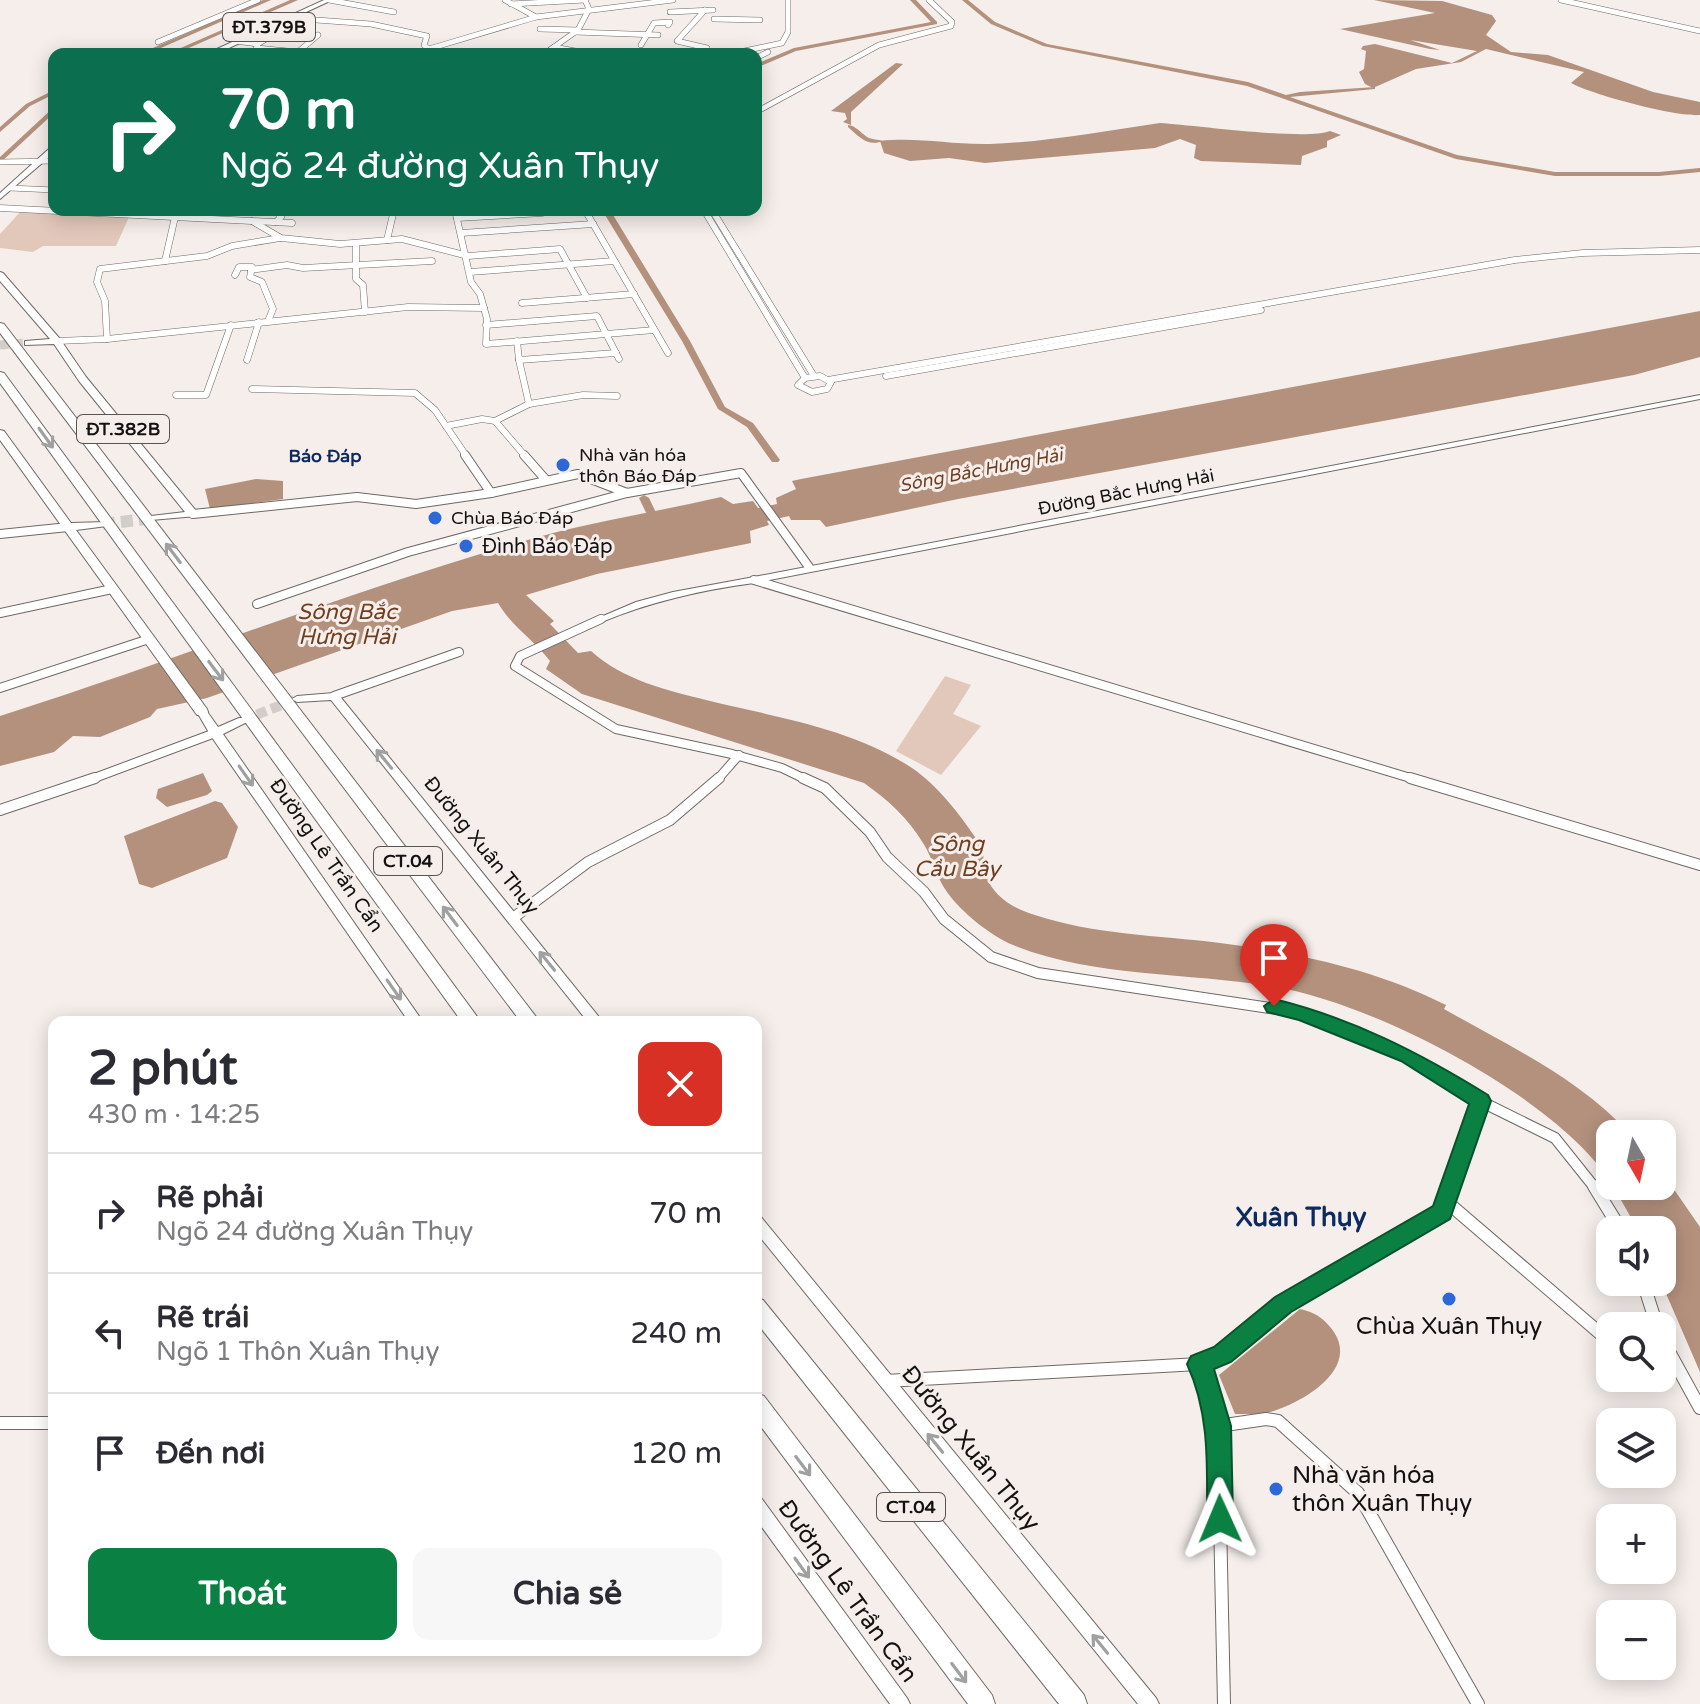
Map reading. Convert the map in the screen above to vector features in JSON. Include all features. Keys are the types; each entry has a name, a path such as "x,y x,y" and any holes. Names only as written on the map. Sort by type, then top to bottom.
{"highway":[{"name":"CT.04","path":"0,326 221,615 291,700 527,1016"},
{"name":"CT.04","path":"0,375 185,628 246,717 468,1016"},
{"path":"762,1315 1075,1704"},
{"name":"CT.04","path":"762,1316 1066,1704"},
{"name":"CT.04","path":"762,1411 983,1704"}],"main road":[{"name":"ĐT.379B","path":"222,48 329,0"},
{"path":"0,197 48,154"},
{"name":"ĐT.382B","path":"0,275 57,341 82,379 193,514"},
{"path":"28,343 57,341"},
{"path":"0,433 202,712"},
{"path":"155,518 193,514"},
{"path":"68,527 103,524"},
{"path":"291,700 321,694 334,696"},
{"name":"Đường Xuân Thụy","path":"334,696 591,1016"},
{"name":"Đường Lê Trần Cẩn","path":"202,712 412,1016"},
{"path":"215,733 246,717"},
{"name":"Đường Xuân Thụy","path":"762,1228 1150,1704"},
{"name":"Đường Lê Trần Cẩn","path":"762,1513 901,1704"}],"street":[{"path":"158,42 258,0"},
{"path":"329,0 394,12"},
{"path":"505,0 536,17"},
{"path":"511,4 585,0 589,9"},
{"path":"431,48 536,17 673,0"},
{"path":"716,0 714,21 760,20"},
{"path":"758,48 782,43 788,32 788,0"},
{"path":"762,106 879,45 951,26 952,22 929,0"},
{"path":"1561,0 1700,31"},
{"path":"554,47 577,31 589,9"},
{"path":"705,10 677,41 707,48"},
{"path":"627,39 643,43 654,23 669,24 673,11 713,10"},
{"path":"257,46 292,19 326,25 379,25 394,31 427,36 424,45 427,48"},
{"path":"540,29 658,35"},
{"path":"303,48 318,35"},
{"path":"235,41 271,48"},
{"path":"554,47 559,48"},
{"path":"762,55 768,52"},
{"path":"0,162 48,161"},
{"path":"10,188 48,190"},
{"path":"0,208 48,210"},
{"path":"158,216 292,223"},
{"path":"276,222 280,216"},
{"path":"387,240 393,216"},
{"path":"457,216 470,272 484,308 486,344 654,330"},
{"path":"544,216 549,227"},
{"path":"588,216 668,353"},
{"path":"708,216 814,376"},
{"path":"715,216 805,378"},
{"path":"165,261 175,217"},
{"path":"252,221 281,238"},
{"path":"461,233 593,224"},
{"path":"107,339 105,301 97,282 100,269 207,256 232,246 281,238 356,244 402,239 468,256 560,249 587,298"},
{"path":"356,244 356,279 363,285 365,312"},
{"path":"830,382 823,391 807,391 798,385 805,378 814,376 830,382 1554,258 1700,252"},
{"path":"251,270 287,265 296,268 432,261"},
{"path":"470,272 614,261"},
{"path":"235,275 239,267 252,267 250,277 262,282 273,309 264,321 247,360"},
{"path":"522,303 634,294"},
{"path":"57,341 107,339 408,307 484,308"},
{"path":"486,325 597,316 618,356 519,360"},
{"path":"176,395 206,395 216,375 231,325"},
{"path":"517,341 529,404"},
{"path":"252,389 411,392 428,402 491,493"},
{"path":"446,426 482,419 495,421 529,404 583,395 617,396"},
{"name":"Đường Bắc Hưng Hải","path":"739,755 633,734 604,723 520,672 515,660 660,595 754,580 1700,397"},
{"path":"495,421 546,480"},
{"path":"257,604 408,552 627,493 741,473 772,520 809,567"},
{"path":"193,514 349,497 410,504 586,475 627,493"},
{"path":"0,534 68,527"},
{"path":"754,580 1700,865"},
{"path":"0,613 112,589"},
{"path":"0,688 152,643"},
{"path":"334,696 459,652"},
{"path":"0,810 196,743 215,733"},
{"path":"513,918 553,885 670,820 709,789 739,755 782,768 825,788 870,832 887,857 924,892 952,926 991,957 1038,973 1303,1013 1408,1056 1480,1101 1555,1138 1586,1173 1612,1216"},
{"path":"885,1381 1199,1364 1222,1355 1283,1304 1437,1217 1447,1202 1480,1101"},
{"path":"1447,1202 1596,1330"},
{"path":"1199,1364 1208,1381 1218,1426 1224,1704"},
{"path":"1676,1364 1700,1408"},
{"path":"1218,1426 1266,1419 1278,1421 1358,1493 1478,1704"},
{"path":"0,1423 48,1423"}],"shaded area":[{"path":"22,210 48,212 48,216 129,217 116,246 43,246 33,252 0,248 0,234"},
{"path":"945,676 971,685 953,714 981,726 941,775 896,751"}],"water":[{"path":"1374,0 1442,1 1492,15 1496,21 1486,35 1511,52 1548,55 1653,92 1700,102 1700,115 1673,113 1615,99 1571,83 1584,72 1486,49 1461,62 1416,69 1373,88 1365,84 1359,72 1364,69 1366,51 1361,49 1363,46 1375,44 1452,63 1477,51 1410,40 1440,50 1430,49 1340,29 1435,13"},
{"path":"896,63 903,64 851,112 851,125 843,122 847,119 845,113 831,111"},
{"path":"1160,123 1275,133 1317,134 1330,131 1341,135 1327,141 1327,147 1302,156 1301,165 1201,161 1194,158 1196,145 1180,139 1155,148 985,163 949,158 910,161 884,153 880,141 1012,143"},
{"name":"Sông Bắc Hưng Hải","path":"1700,311 1700,357 1634,375 958,499 826,527 820,520 791,520 789,516 767,521 769,525 750,531 751,543 597,574 526,595 554,621 550,624 578,653 591,651 631,677 660,688 839,733 889,754 912,768 939,791 963,820 979,844 993,889 1005,901 1020,909 1080,927 1220,943 1336,964 1419,992 1446,1005 1444,1009 1566,1080 1616,1120 1596,1120 1596,1164 1548,1117 1506,1087 1459,1058 1362,1013 1276,987 1109,969 1044,956 1004,941 977,923 953,900 911,825 864,783 582,694 546,669 550,661 498,603 452,611 207,698 157,709 150,717 100,737 73,736 54,752 0,766 0,716 474,556 586,525 721,497 733,504 753,501 758,508 777,504 776,498 796,489 792,481"},
{"path":"256,479 283,481 283,499 210,509 205,489"},
{"path":"203,773 212,791 207,795 167,807 156,798 158,789"},
{"path":"215,801 222,803 238,827 227,858 152,888 139,884 124,836"},
{"path":"1676,1192 1700,1227 1700,1372 1667,1296 1676,1296 1676,1216 1630,1216 1621,1200 1676,1200"},
{"path":"1300,1309 1317,1316 1331,1328 1339,1342 1340,1355 1336,1367 1317,1388 1291,1404 1257,1414 1235,1414 1219,1375"}],"pier":[{"path":"234,632 271,681 233,694 197,645"}],"waterway":[{"path":"156,48 268,0"},
{"path":"184,48 295,0"},
{"path":"762,63 794,50 935,23 913,0"},
{"path":"965,0 993,23 1045,45 1248,84 1456,157 1555,174 1659,174 1700,170"},
{"path":"1289,95 1373,88"},
{"path":"0,130 28,105 48,95"},
{"path":"0,161 48,115"},
{"path":"850,126 868,141 880,141"},
{"path":"610,216 686,341 722,409 750,425 775,460"},
{"path":"644,498 657,525"}],"tunnel":[{"path":"0,345 28,343"},
{"path":"103,524 155,518"},
{"path":"243,720 297,699"}],"place":[{"name":"Nhà văn hóa thôn Báo Đáp","path":"563,465"},
{"name":"Chùa Báo Đáp","path":"435,518"},
{"name":"Đình Báo Đáp","path":"466,546"},
{"name":"Chùa Xuân Thụy","path":"1449,1299"},
{"name":"Nhà văn hóa thôn Xuân Thụy","path":"1276,1489"}],"district":[{"name":"Báo Đáp","path":"325,456"},
{"name":"Xuân Thụy","path":"1301,1217"}],"route":[{"path":"1220,1519 1218,1426 1208,1381 1199,1364 1222,1355 1283,1304 1437,1217 1446,1207 1480,1101 1422,1063 1392,1048 1303,1013 1274,1006"}],"water label":[{"name":"Sông Cầu Bây","path":"957,856"}]}
